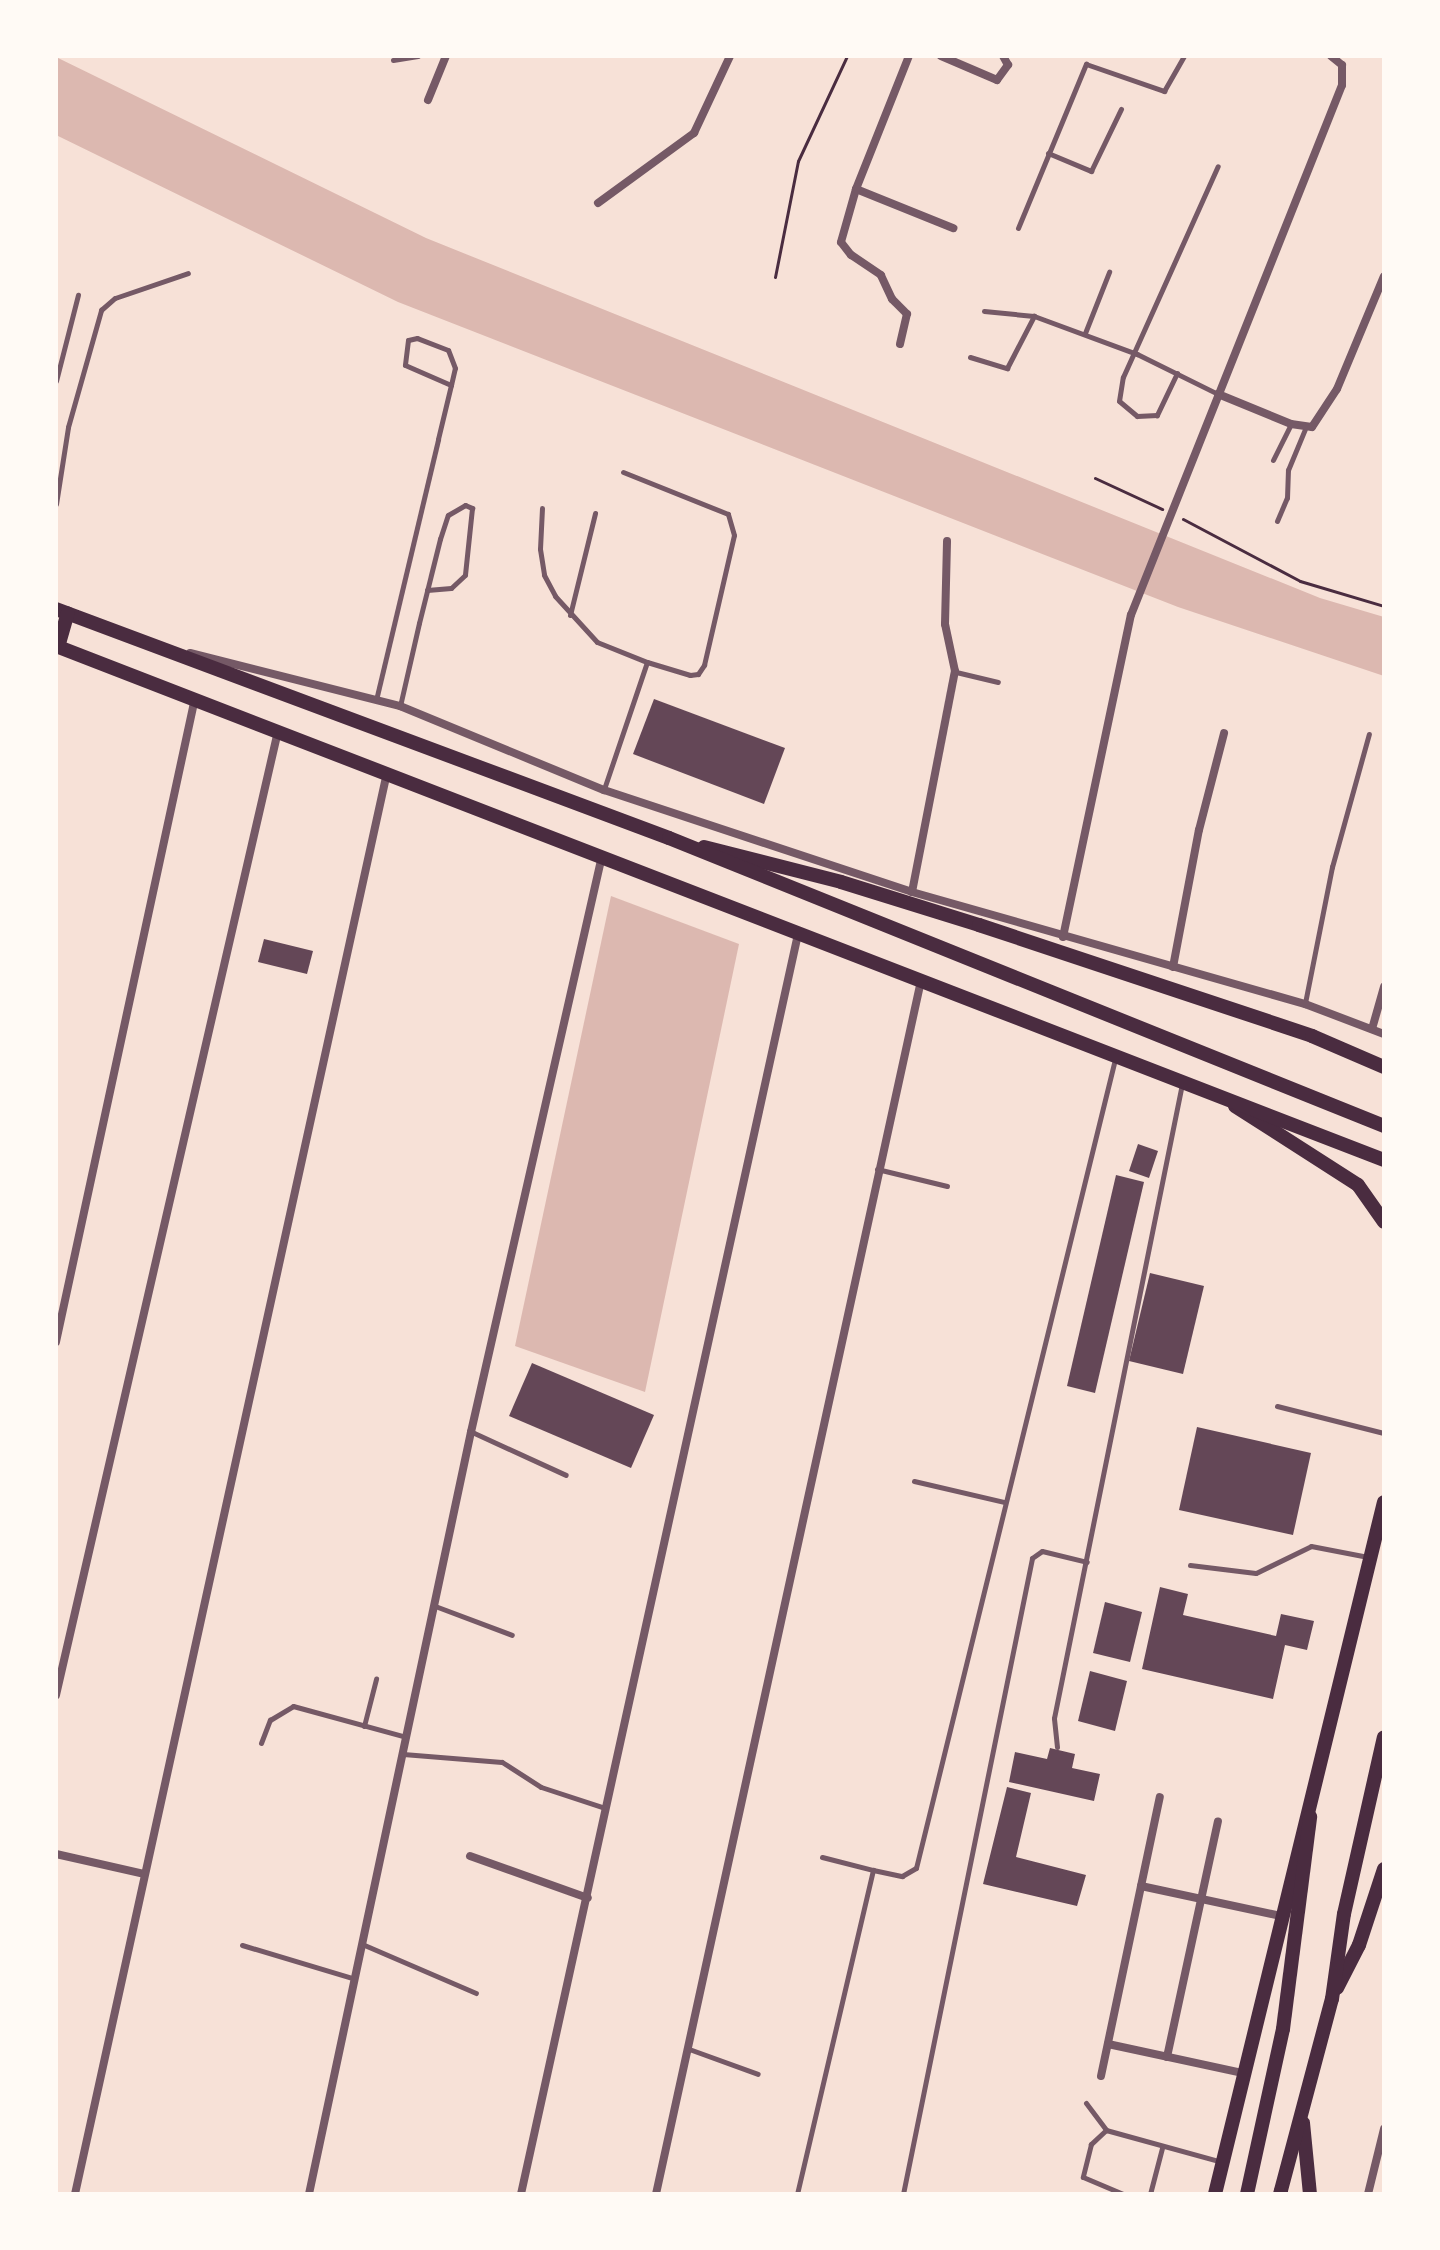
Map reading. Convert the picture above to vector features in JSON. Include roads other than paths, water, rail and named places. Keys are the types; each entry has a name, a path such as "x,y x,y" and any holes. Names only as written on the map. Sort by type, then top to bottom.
{"main road":[{"path":"1384,1126 669,838 62,611 57,647 195,697 1384,1160"},
{"path":"669,838 841,882 979,925 1312,1036 1384,1067"},
{"path":"1224,1099 1358,1185 1384,1222"},
{"path":"1215,2194 1281,1916 1310,1817 1384,1502"},
{"path":"1281,2193 1332,1999 1344,1914 1384,1737"},
{"path":"1247,2194 1283,2029 1310,1817"},
{"path":"1332,1999 1359,1945 1383,1874"},
{"path":"1301,2111 1310,2194"}],"street":[{"path":"428,100 446,56"},
{"path":"598,203 694,133 730,56"},
{"path":"900,344 907,314 892,299 881,275 851,255 841,242 856,189 909,56"},
{"path":"941,56 997,80 1008,65 1003,56"},
{"path":"1063,937 1131,615 1342,85 1342,65 1331,56"},
{"path":"856,189 953,228"},
{"path":"1218,394 1305,429 1318,422 1337,389 1384,276"},
{"path":"912,892 955,671 945,624 947,541"},
{"path":"146,643 287,674 400,706 604,790 912,892 1305,1004 1384,1034"},
{"path":"56,1342 195,697"},
{"path":"56,1695 278,731"},
{"path":"1173,967 1199,830 1224,733"},
{"path":"75,2194 387,773"},
{"path":"309,2194 471,1432 602,856"},
{"path":"521,2194 798,934"},
{"path":"656,2194 876,1168 921,981"},
{"path":"1372,1029 1384,987"},
{"path":"1101,2076 1160,1797"},
{"path":"1167,2057 1218,1821"},
{"path":"56,1854 144,1874"},
{"path":"470,1856 588,1898"},
{"path":"1141,1886 1281,1916"},
{"path":"1108,2044 1242,2073"},
{"path":"1368,2194 1384,2129"}],"lane":[{"path":"393,60 418,56"},
{"path":"1018,228 1086,64 1164,91 1184,56"},
{"path":"1048,153 1091,171 1121,109"},
{"path":"1177,373 1162,410 1150,419 1124,408 1118,389 1137,354 1218,166"},
{"path":"1085,333 1109,272"},
{"path":"56,504 68,427 101,310 115,298 188,273"},
{"path":"56,381 78,295"},
{"path":"984,311 1034,316 1085,333 1137,354 1218,394"},
{"path":"970,357 1007,368 1034,316"},
{"path":"376,701 451,385 454,357 448,350 417,338 408,340 405,365 451,385"},
{"path":"1273,460 1291,424"},
{"path":"1277,521 1287,498 1288,470 1305,429"},
{"path":"542,508 544,575 570,615 597,642 647,662 698,674 720,601 733,522 728,514 623,472"},
{"path":"400,706 427,590 448,515 465,505 472,508 465,575 451,588 427,590"},
{"path":"570,615 595,513"},
{"path":"604,790 647,662"},
{"path":"955,671 998,682"},
{"path":"1305,1004 1332,867 1369,734"},
{"path":"822,1857 902,1876 916,1868 1115,1057"},
{"path":"1057,1747 1054,1718 1182,1083"},
{"path":"876,1168 947,1186"},
{"path":"1277,1406 1384,1433"},
{"path":"471,1432 566,1475"},
{"path":"914,1481 1004,1502"},
{"path":"1190,1565 1256,1573 1311,1546 1371,1558"},
{"path":"903,2194 1032,1558 1042,1551 1087,1562"},
{"path":"434,1606 512,1635"},
{"path":"364,1726 376,1679"},
{"path":"261,1743 270,1720 293,1706 406,1737"},
{"path":"403,1754 502,1762 541,1787 608,1809"},
{"path":"797,2194 873,1870"},
{"path":"362,1944 476,1993"},
{"path":"242,1945 355,1979"},
{"path":"689,2049 758,2074"},
{"path":"1086,2103 1106,2130 1162,2148 1222,2162"},
{"path":"1106,2130 1091,2144 1083,2177 1123,2194"},
{"path":"1150,2194 1162,2148"}]}
